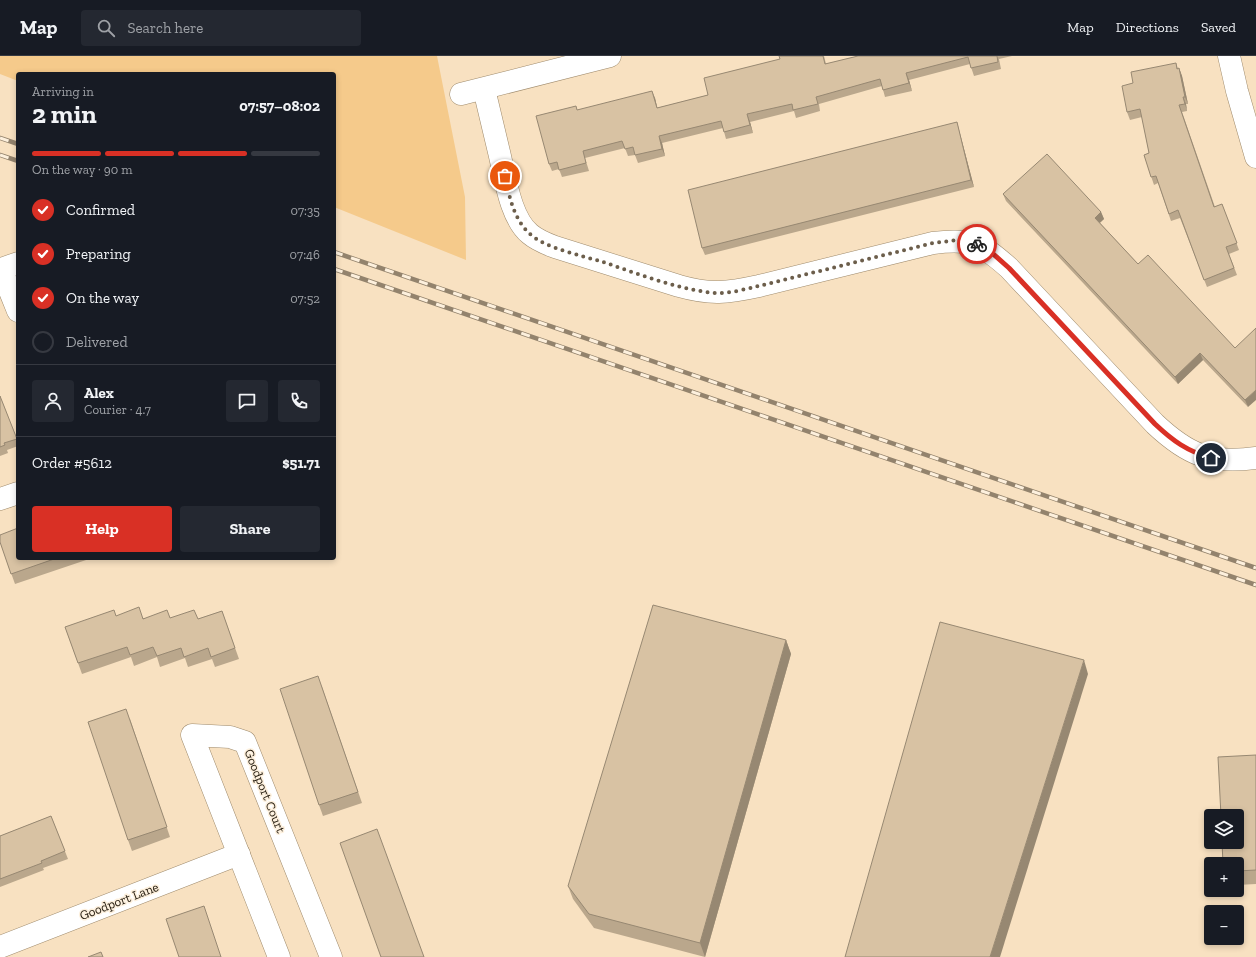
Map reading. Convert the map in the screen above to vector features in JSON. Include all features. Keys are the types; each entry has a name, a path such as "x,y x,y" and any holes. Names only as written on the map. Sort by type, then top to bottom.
{"street":[{"path":"461,94 610,56"},
{"path":"1229,56 1239,99 1256,156"},
{"path":"484,88 508,191 514,208 520,223 530,234 543,242 678,286 717,293 731,292 759,286 933,243 958,240 970,242 991,252 1009,268 1155,424 1172,440 1197,454 1211,458 1225,460 1256,458"},
{"path":"16,264 1,269 16,306"},
{"path":"0,499 16,494"},
{"name":"Goodport Court","path":"279,957 192,735 230,736 245,742 331,957"},
{"name":"Goodport Lane","path":"0,947 239,854"}],"shaded area":[{"path":"0,56 437,56 465,197 466,260 336,208 336,72 16,72 16,80 0,74"}],"building":[{"path":"779,56 823,56 825,64 858,56 997,56 998,62 971,68 968,57 906,73 909,83 883,90 880,79 816,97 818,104 793,110 792,104 747,114 750,125 724,132 721,121 659,136 662,149 635,155 633,147 625,149 622,141 583,151 586,163 559,170 557,162 549,164 536,116 576,106 577,110 652,91 657,108 708,95 704,78 780,59"},
{"path":"1176,63 1177,69 1179,68 1185,97 1183,97 1185,104 1179,105 1214,207 1222,204 1237,243 1226,247 1234,268 1204,280 1178,210 1169,214 1156,176 1151,177 1144,155 1149,153 1140,109 1127,112 1122,86 1133,83 1131,72"},
{"path":"957,122 971,180 702,248 688,190"},
{"path":"1047,154 1101,212 1095,218 1138,264 1148,255 1235,348 1256,328 1256,390 1245,400 1200,353 1175,377 1003,194"},
{"path":"0,396 16,439 4,443 5,445 0,447"},
{"path":"16,529 16,560 51,560 11,574 0,542 0,535"},
{"path":"653,605 786,640 700,943 589,914 568,886"},
{"path":"139,607 143,619 167,610 170,618 194,610 198,619 222,611 235,648 211,657 208,648 184,657 181,648 157,656 153,647 130,655 127,647 78,663 65,627 114,610 116,616"},
{"path":"940,622 1084,660 990,957 845,957"},
{"path":"318,676 358,792 319,805 280,689"},
{"path":"126,709 167,827 128,840 88,722"},
{"path":"1256,755 1256,870 1244,871 1244,857 1223,857 1222,849 1244,849 1244,809 1221,809 1218,757"},
{"path":"51,816 65,851 41,861 42,863 0,879 0,836"},
{"path":"377,829 424,957 381,957 340,843"},
{"path":"204,906 221,957 179,957 166,919"},
{"path":"101,952 103,957 88,957"}],"railway":[{"path":"0,138 16,143"},
{"path":"0,155 16,160"},
{"path":"336,253 1256,568"},
{"path":"336,270 1256,585"}],"way so far":[{"path":"505,176 508,191 520,223 530,234 543,242 678,286 703,292 731,292 933,243 958,240 977,244"}],"route":[{"path":"977,244 991,252 1009,268 1155,424 1172,440 1184,448 1211,458"}]}
